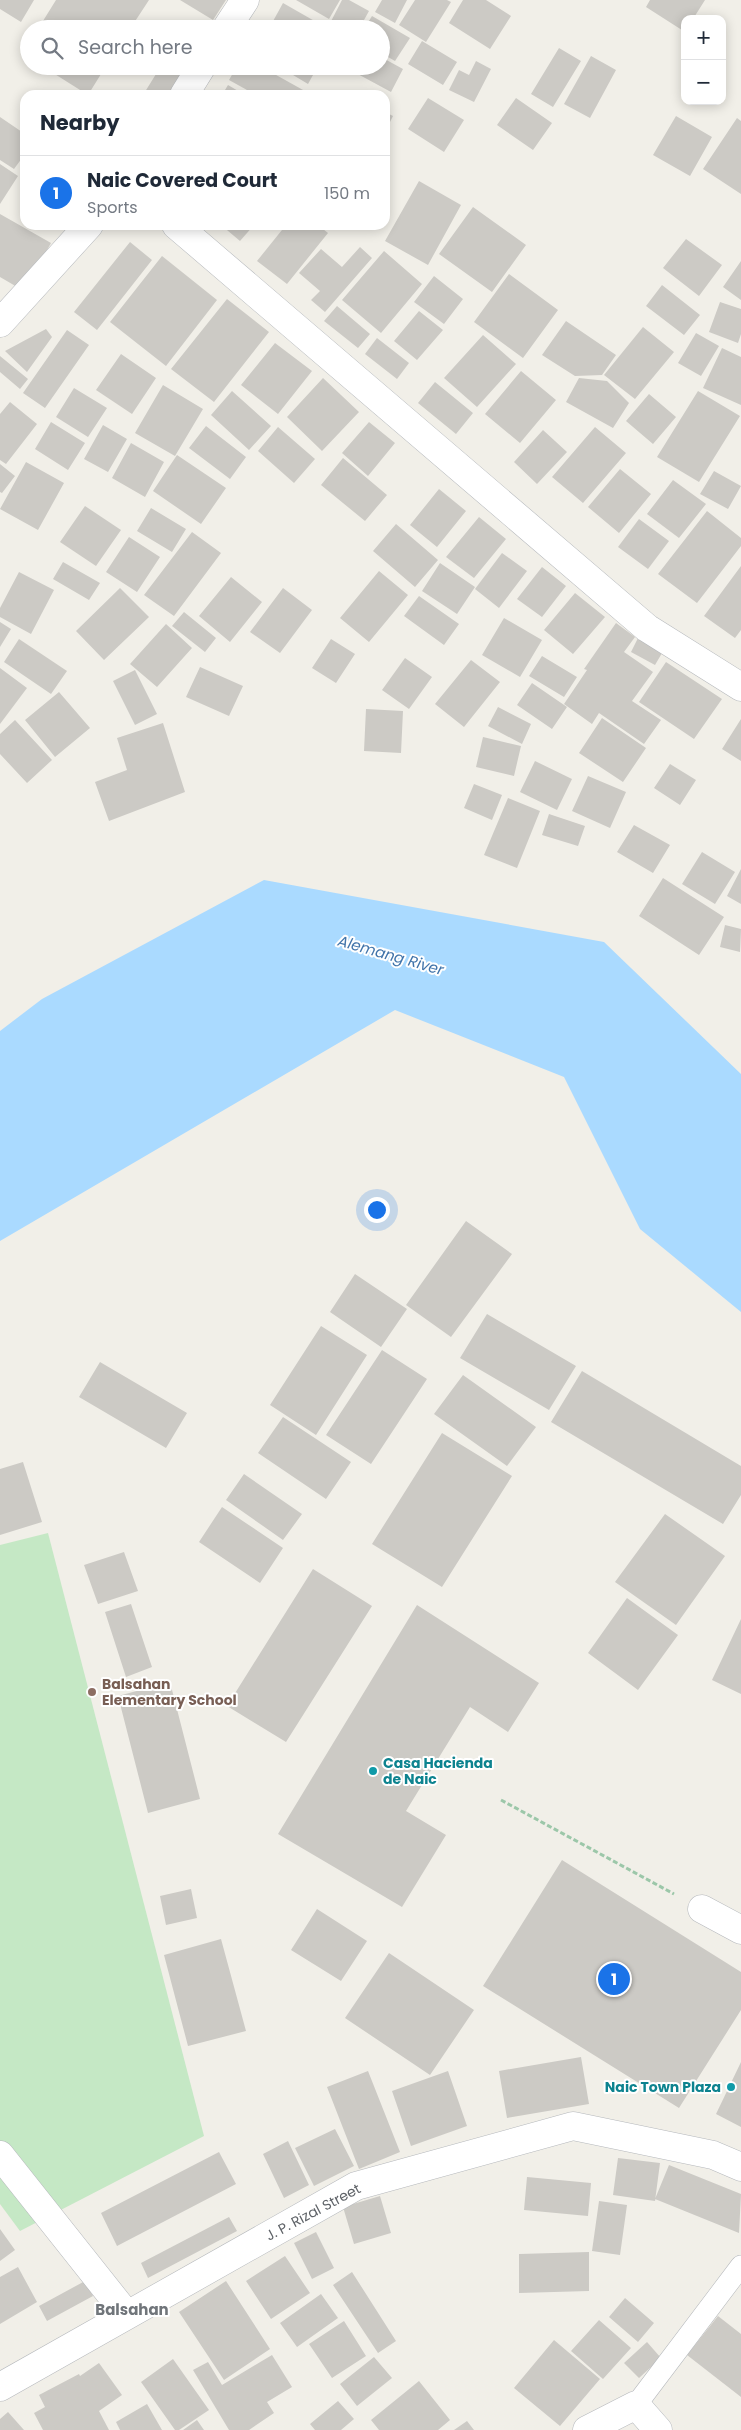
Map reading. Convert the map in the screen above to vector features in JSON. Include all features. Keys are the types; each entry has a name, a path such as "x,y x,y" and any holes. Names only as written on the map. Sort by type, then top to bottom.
{"street":[{"path":"232,20 245,0"},
{"path":"187,90 196,75"},
{"path":"0,323 84,230"},
{"path":"182,230 647,628 741,687"},
{"path":"702,1910 741,1930"},
{"name":"J. P. Rizal Street","path":"0,2387 356,2186 573,2126 713,2155 741,2167"},
{"path":"0,2155 127,2315"},
{"path":"587,2430 636,2405 658,2430"}],"lane":[{"path":"636,2405 741,2266"}],"path":[{"path":"501,1800 702,1910"}],"green space":[{"path":"48,1533 204,2136 20,2231 0,2204 0,1545"}],"water":[{"name":"Alemang River","path":"264,880 604,942 741,1074 741,1312 640,1229 564,1077 395,1010 0,1241 0,1031 42,999"}],"building":[{"path":"0,0 34,0 20,21 0,9"},
{"path":"56,0 149,0 136,20 44,20"},
{"path":"180,0 226,0 213,20"},
{"path":"296,0 340,0 329,19"},
{"path":"342,0 349,0 369,11 364,20 332,20"},
{"path":"382,0 407,0 395,23 375,12"},
{"path":"415,0 447,0 451,2 426,42 399,25"},
{"path":"463,0 486,0 511,16 490,49 449,23"},
{"path":"650,0 705,0 696,15 681,15 681,29 646,7"},
{"path":"283,3 313,20 274,20"},
{"path":"372,16 379,20 370,20"},
{"path":"390,26 410,38 395,61 390,58"},
{"path":"422,41 457,62 443,85 408,64"},
{"path":"559,48 581,61 553,107 531,94"},
{"path":"591,56 616,70 590,118 564,104"},
{"path":"476,61 491,69 474,102 449,90 459,70 469,75"},
{"path":"390,62 403,69 391,92 360,75 390,75"},
{"path":"56,75 100,75 91,90 80,90"},
{"path":"155,75 185,75 176,90 146,90"},
{"path":"232,75 276,75 303,90 247,90 229,80"},
{"path":"293,75 313,75 308,84"},
{"path":"228,85 236,90 225,90"},
{"path":"428,98 464,120 444,152 408,129"},
{"path":"516,98 552,123 533,150 497,125"},
{"path":"676,116 712,137 690,176 653,155"},
{"path":"0,117 20,131 20,161 14,169 0,160"},
{"path":"737,118 741,121 741,194 703,169"},
{"path":"0,164 18,176 0,204"},
{"path":"419,181 461,205 428,265 385,241"},
{"path":"473,207 526,245 492,292 439,254"},
{"path":"0,214 20,225 20,230 28,230 51,243 24,291 0,277"},
{"path":"227,230 250,230 240,241"},
{"path":"282,230 324,230 328,233 287,284 257,261"},
{"path":"686,239 722,265 699,296 663,268"},
{"path":"130,242 152,260 97,330 74,312"},
{"path":"360,247 372,258 325,312 311,300 320,291 299,273 321,249 342,267"},
{"path":"384,251 422,284 381,333 342,300"},
{"path":"162,256 217,300 166,366 110,322"},
{"path":"741,261 741,300 723,287"},
{"path":"509,274 558,310 523,358 474,322"},
{"path":"434,276 463,299 444,324 414,302"},
{"path":"662,285 700,315 684,335 646,306"},
{"path":"227,299 269,332 214,402 171,369"},
{"path":"720,302 741,309 741,334 738,343 709,332"},
{"path":"337,306 370,334 358,348 324,321"},
{"path":"419,311 443,330 417,360 394,341"},
{"path":"566,321 616,355 602,375 575,376 542,355"},
{"path":"643,327 674,352 635,399 604,375"},
{"path":"46,329 52,337 27,372 5,351"},
{"path":"67,330 89,345 45,408 23,393"},
{"path":"696,333 719,346 701,376 678,363"},
{"path":"483,335 516,364 477,407 444,378"},
{"path":"377,338 409,363 397,379 365,354"},
{"path":"275,343 312,371 278,414 241,385"},
{"path":"722,348 741,357 741,405 703,388"},
{"path":"121,354 156,378 132,414 96,390"},
{"path":"0,356 28,379 20,389 0,372"},
{"path":"521,371 556,400 520,443 485,414"},
{"path":"323,378 359,412 322,451 287,417"},
{"path":"579,378 607,381 629,403 613,428 566,402"},
{"path":"435,382 473,413 456,434 418,403"},
{"path":"163,385 203,409 175,456 135,433"},
{"path":"74,388 107,408 88,437 56,417"},
{"path":"232,391 271,426 249,450 211,415"},
{"path":"698,391 740,416 699,482 657,457"},
{"path":"649,394 676,417 653,444 626,421"},
{"path":"10,402 37,424 6,464 0,460 0,414"},
{"path":"51,422 85,443 68,470 35,449"},
{"path":"369,422 395,443 368,476 342,453"},
{"path":"103,425 127,439 108,472 84,459"},
{"path":"206,426 246,457 230,479 189,448"},
{"path":"278,427 315,459 294,483 258,451"},
{"path":"595,427 626,453 583,503 552,477"},
{"path":"543,430 567,452 537,484 514,462"},
{"path":"131,443 164,462 145,497 112,478"},
{"path":"177,455 226,488 201,524 153,491"},
{"path":"343,458 387,495 365,521 321,485"},
{"path":"26,462 64,483 38,530 0,509"},
{"path":"0,464 15,476 2,493 0,492"},
{"path":"620,469 651,494 619,533 588,507"},
{"path":"714,471 741,486 728,509 700,494"},
{"path":"673,480 706,504 679,538 647,514"},
{"path":"439,489 466,511 437,547 410,525"},
{"path":"85,506 121,530 96,566 60,542"},
{"path":"151,508 186,529 172,552 137,531"},
{"path":"707,511 741,538 741,546 697,603 658,574"},
{"path":"479,517 506,539 474,578 446,557"},
{"path":"639,519 669,541 648,569 618,547"},
{"path":"396,524 438,560 415,587 373,551"},
{"path":"192,532 221,553 174,616 144,595"},
{"path":"129,537 160,557 137,592 106,572"},
{"path":"502,553 527,571 499,608 475,589"},
{"path":"63,562 100,583 89,600 53,579"},
{"path":"440,563 475,587 457,614 422,591"},
{"path":"741,566 741,630 735,638 704,616"},
{"path":"542,567 566,586 542,617 517,599"},
{"path":"379,571 408,595 369,642 340,618"},
{"path":"19,572 54,590 31,634 0,617 0,608"},
{"path":"231,577 262,602 230,642 199,616"},
{"path":"120,588 149,617 104,660 76,631"},
{"path":"283,588 312,610 280,653 250,632"},
{"path":"575,593 605,617 573,654 544,630"},
{"path":"419,596 459,624 444,645 404,616"},
{"path":"184,612 216,638 205,652 172,626"},
{"path":"504,618 542,640 520,677 482,655"},
{"path":"0,622 11,629 0,647"},
{"path":"616,623 635,637 624,652 653,672 632,701 661,720 644,744 599,713 592,724 564,704 587,670 584,669"},
{"path":"166,624 192,648 157,687 130,664"},
{"path":"640,634 665,648 655,665 631,652"},
{"path":"19,639 67,671 51,694 4,662"},
{"path":"331,639 355,654 336,683 312,668"},
{"path":"542,656 577,677 564,697 529,676"},
{"path":"405,658 432,677 409,709 382,690"},
{"path":"471,660 500,682 464,727 435,704"},
{"path":"666,662 722,699 694,739 639,702"},
{"path":"200,667 243,686 229,716 186,697"},
{"path":"0,668 27,688 0,724"},
{"path":"135,670 157,714 135,725 113,681"},
{"path":"532,683 567,707 552,729 517,705"},
{"path":"59,692 90,728 55,757 25,720"},
{"path":"498,707 531,724 522,744 488,726"},
{"path":"366,709 403,711 401,753 364,751"},
{"path":"602,718 646,748 623,782 579,753"},
{"path":"741,719 741,761 722,749"},
{"path":"15,720 52,760 27,783 0,754 0,734"},
{"path":"163,723 185,792 109,821 95,782 127,770 117,738"},
{"path":"483,737 521,746 514,776 476,767"},
{"path":"535,761 572,779 557,810 520,792"},
{"path":"670,764 696,780 680,805 654,788"},
{"path":"588,776 626,792 610,828 572,811"},
{"path":"474,784 502,795 492,820 464,808"},
{"path":"508,798 540,811 517,868 484,855"},
{"path":"549,814 585,826 578,846 542,835"},
{"path":"634,825 670,845 653,873 617,852"},
{"path":"702,852 735,872 715,904 682,884"},
{"path":"741,869 741,904 727,896"},
{"path":"663,878 724,917 699,955 639,916"},
{"path":"725,925 741,929 740,952 720,947"},
{"path":"466,1221 512,1254 451,1337 406,1305"},
{"path":"355,1274 407,1309 381,1347 330,1312"},
{"path":"487,1314 576,1366 549,1410 460,1358"},
{"path":"321,1326 367,1355 316,1435 270,1405"},
{"path":"382,1350 427,1379 371,1464 326,1435"},
{"path":"100,1362 187,1413 166,1448 79,1397"},
{"path":"582,1371 741,1466 741,1495 723,1524 551,1422"},
{"path":"463,1375 536,1427 507,1466 434,1414"},
{"path":"283,1417 351,1462 326,1499 258,1453"},
{"path":"442,1433 512,1476 442,1587 372,1544"},
{"path":"23,1462 42,1522 0,1535 0,1469"},
{"path":"244,1474 302,1514 283,1540 226,1500"},
{"path":"222,1507 283,1548 260,1583 199,1542"},
{"path":"665,1514 725,1556 676,1625 615,1582"},
{"path":"124,1552 138,1591 98,1604 84,1565"},
{"path":"313,1569 372,1606 286,1742 227,1706"},
{"path":"627,1598 678,1635 638,1690 588,1653"},
{"path":"131,1604 152,1667 126,1677 105,1612"},
{"name":"Casa Hacienda de Naic","path":"417,1605 539,1683 508,1732 470,1707 406,1811 446,1835 402,1907 278,1834"},
{"path":"741,1619 741,1694 712,1680"},
{"path":"170,1682 200,1799 148,1813 118,1696"},
{"path":"562,1860 741,1972 741,2010 679,2108 483,1986"},
{"path":"191,1889 197,1918 166,1925 160,1896"},
{"path":"317,1909 367,1941 341,1981 291,1950"},
{"path":"221,1939 246,2031 188,2046 164,1955"},
{"path":"389,1953 474,2010 430,2075 345,2018"},
{"path":"581,2057 589,2104 507,2118 499,2071"},
{"path":"741,2062 741,2127 716,2114"},
{"path":"368,2071 400,2152 359,2169 327,2087"},
{"path":"448,2071 467,2126 411,2146 392,2091"},
{"path":"335,2129 354,2166 314,2186 295,2148"},
{"path":"288,2141 309,2185 284,2198 263,2154"},
{"path":"219,2152 236,2184 117,2246 101,2213"},
{"path":"618,2158 660,2163 655,2201 613,2195"},
{"path":"669,2165 741,2194 739,2233 655,2199"},
{"path":"527,2177 591,2183 588,2216 524,2210"},
{"path":"380,2196 391,2233 354,2244 343,2207"},
{"path":"599,2201 627,2205 620,2255 592,2251"},
{"path":"229,2217 237,2231 148,2278 141,2263"},
{"path":"0,2229 15,2250 0,2261"},
{"path":"316,2232 334,2268 312,2279 294,2243"},
{"path":"589,2252 589,2291 519,2293 519,2254"},
{"path":"285,2256 310,2293 271,2319 246,2281"},
{"path":"18,2267 37,2302 0,2324 0,2277"},
{"path":"352,2272 396,2341 378,2353 333,2285"},
{"path":"85,2281 93,2296 47,2321 39,2306"},
{"path":"226,2281 270,2349 224,2380 179,2312"},
{"path":"321,2294 338,2318 297,2347 280,2323"},
{"path":"625,2298 654,2323 638,2342 609,2317"},
{"path":"718,2316 741,2334 741,2397 687,2355"},
{"path":"599,2320 631,2348 603,2379 571,2351"},
{"path":"344,2321 366,2356 332,2378 309,2344"},
{"path":"554,2340 600,2379 560,2426 514,2388"},
{"path":"647,2342 661,2358 639,2378 624,2363"},
{"path":"272,2355 292,2387 267,2402 274,2413 249,2430 229,2430 193,2370 208,2362 222,2385"},
{"path":"374,2357 392,2378 357,2406 340,2384"},
{"path":"173,2359 209,2410 179,2430 175,2430 141,2382"},
{"path":"99,2363 122,2395 99,2411 109,2430 43,2430 34,2413 45,2407 39,2395 79,2374 80,2376"},
{"path":"419,2381 450,2420 438,2430 379,2430 371,2420"},
{"path":"338,2401 354,2419 341,2430 315,2430 310,2424"},
{"path":"147,2404 162,2430 120,2430 116,2422"},
{"path":"8,2412 24,2430 0,2430 0,2419"},
{"path":"197,2420 204,2430 183,2430"},
{"path":"467,2421 474,2430 454,2430"}],"place":[{"name":"Balsahan Elementary School","path":"92,1692"},
{"name":"Casa Hacienda de Naic","path":"373,1771"},
{"name":"Naic Covered Court","path":"614,1979"},
{"name":"Naic Town Plaza","path":"731,2087"}],"district":[{"name":"Balsahan","path":"132,2309"}]}
